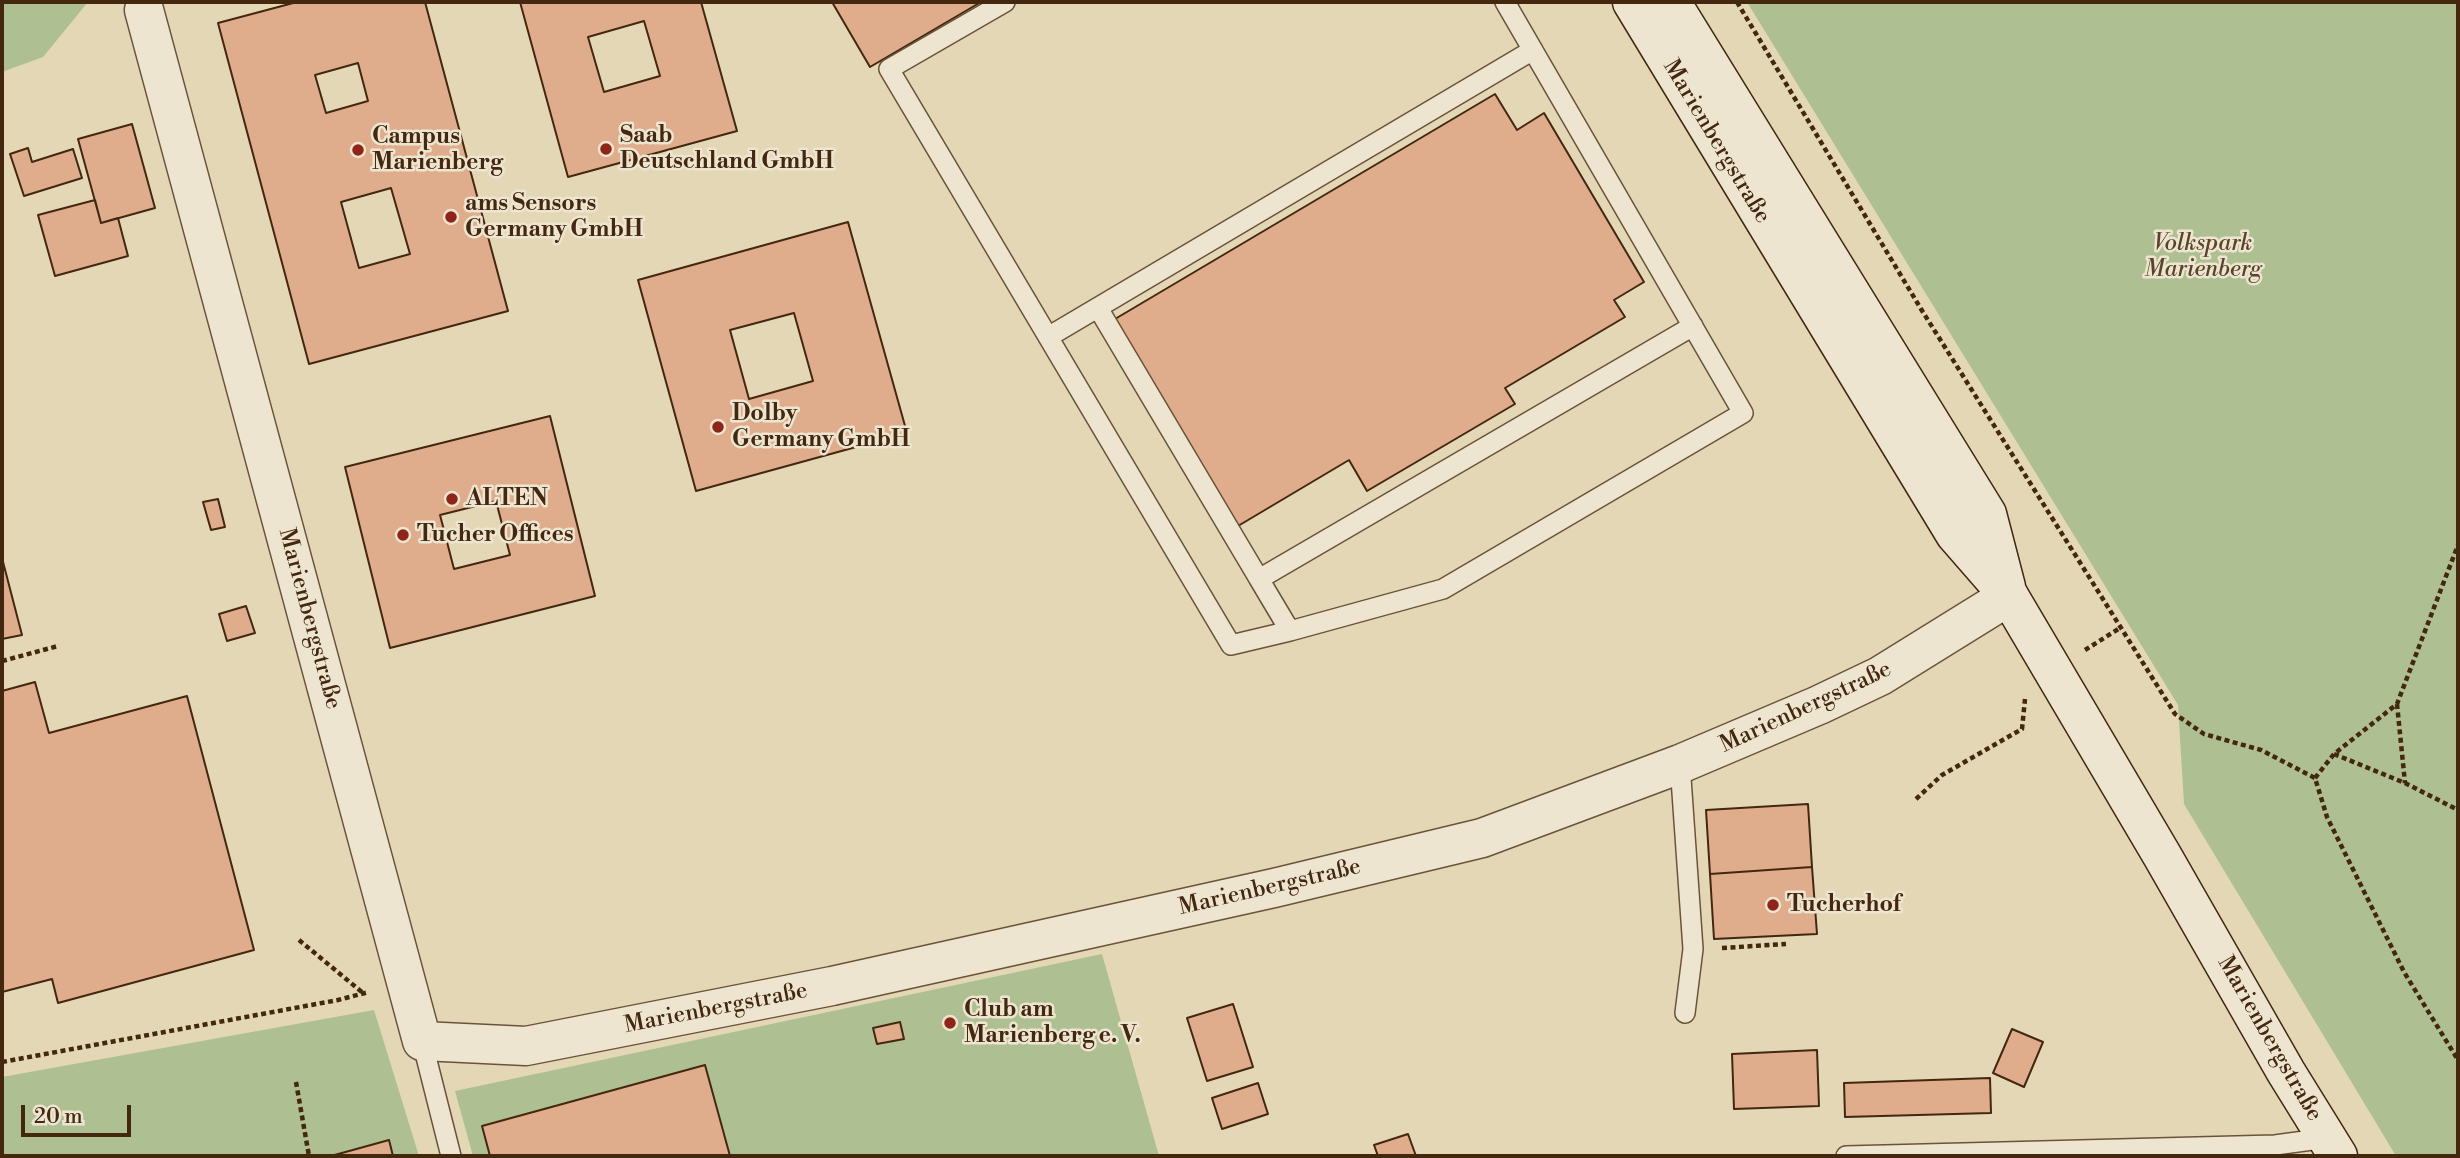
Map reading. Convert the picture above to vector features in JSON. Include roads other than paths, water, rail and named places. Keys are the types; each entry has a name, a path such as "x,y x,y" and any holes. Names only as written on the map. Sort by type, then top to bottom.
{"street":[{"name":"Marienbergstraße","path":"1632,2 1955,534 2009,596 2332,1147"},
{"name":"Marienbergstraße","path":"1671,2 1987,514 2009,596"},
{"name":"Marienbergstraße","path":"144,10 422,1041 526,1046 899,971 1274,888 1482,838 1751,736 1880,676 2009,596"}],"lane":[{"path":"1005,2 889,69 1231,645 1443,589 1743,413 1505,2"},
{"path":"1048,337 1533,50"},
{"path":"1098,308 1290,631"},
{"path":"1259,579 1693,326"},
{"path":"1681,764 1693,949 1685,1013"},
{"path":"422,1041 451,1156"},
{"path":"1846,1156 2275,1145 2332,1147"}],"place":[{"name":"Saab Deutschland GmbH","path":"606,149"},
{"name":"Campus Marienberg","path":"358,150"},
{"name":"ams Sensors Germany GmbH","path":"451,217"},
{"name":"Dolby Germany GmbH","path":"718,427"},
{"name":"ALTEN","path":"452,499"},
{"name":"Tucher Offices","path":"403,535"},
{"name":"Tucherhof","path":"1773,905"},
{"name":"Club am Marienberg e. V.","path":"950,1023"}],"park label":[{"name":"Volkspark Marienberg","path":"2203,257"}]}
